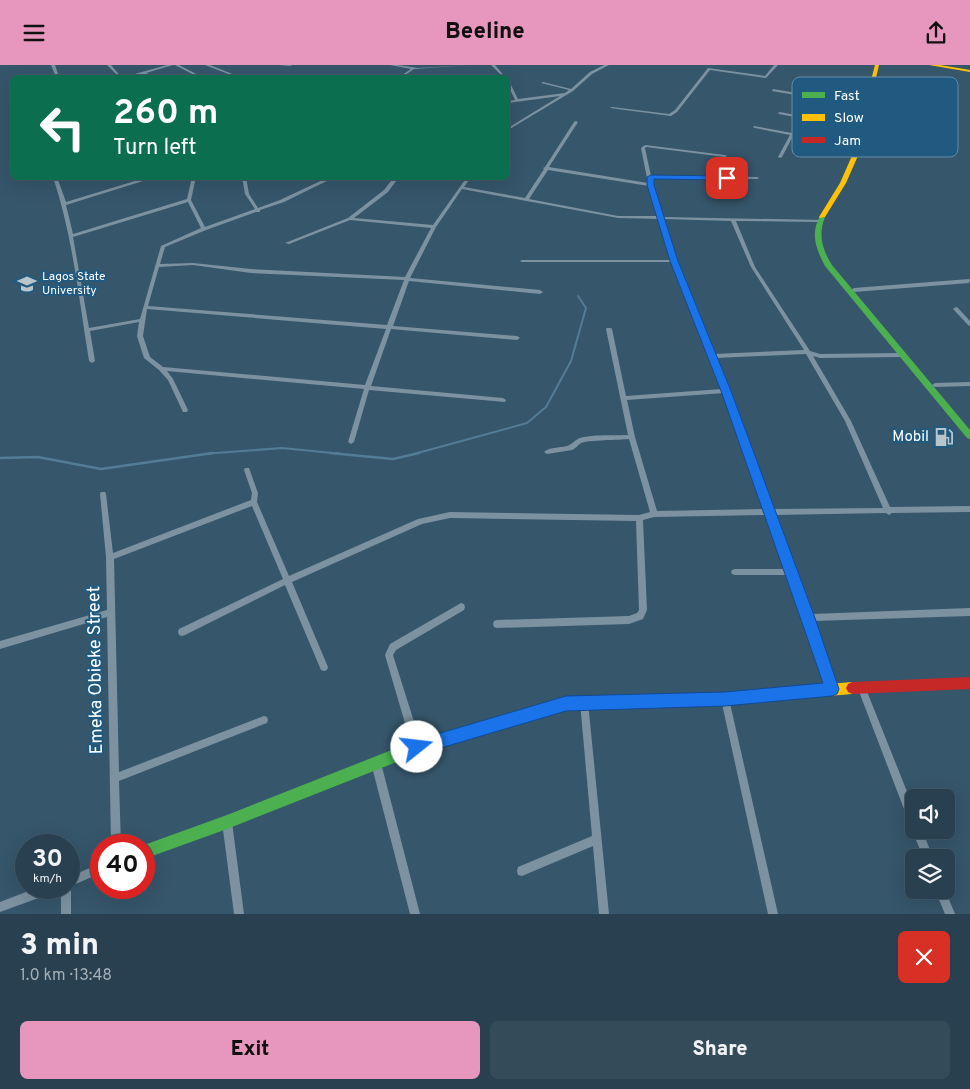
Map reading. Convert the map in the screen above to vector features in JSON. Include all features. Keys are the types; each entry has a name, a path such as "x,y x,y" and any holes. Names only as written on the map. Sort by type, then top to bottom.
{"street":[{"path":"109,65 118,75"},
{"path":"135,75 171,65"},
{"path":"177,65 196,75"},
{"path":"207,65 233,75"},
{"path":"282,65 290,65"},
{"path":"392,65 413,69 467,65"},
{"path":"493,65 502,75"},
{"path":"510,128 566,94 591,73 607,65"},
{"path":"612,109 670,115 676,111 709,69 766,77 776,65"},
{"path":"931,65 970,71"},
{"path":"407,75 413,69"},
{"path":"144,73 149,75"},
{"path":"543,83 572,90"},
{"path":"510,87 517,101"},
{"path":"773,90 792,93"},
{"path":"510,102 566,94"},
{"path":"780,113 792,115"},
{"path":"526,199 576,121"},
{"path":"755,127 792,134 780,157"},
{"path":"725,156 645,146 644,151 651,177 650,185 654,204 662,219 674,261 726,391 769,513 809,618 832,689"},
{"path":"853,157 846,178 820,221 817,234 818,245 825,259 970,436"},
{"path":"858,157 852,179 826,222 822,235 829,259 970,427"},
{"path":"545,168 650,185"},
{"path":"651,177 757,178"},
{"path":"56,180 64,204 71,237 92,361"},
{"path":"130,180 132,184"},
{"path":"64,204 145,180"},
{"path":"193,180 190,200 204,229"},
{"path":"245,180 247,194 258,211"},
{"path":"186,410 177,390 161,369 147,358 142,348 140,337 142,321 164,245 258,211 326,180"},
{"path":"287,243 350,219 381,194 394,180"},
{"path":"351,442 367,388 407,279 434,227 467,180"},
{"path":"462,188 618,217 820,221"},
{"path":"71,237 190,200"},
{"path":"350,219 434,227"},
{"path":"734,219 753,267 808,352 848,421 889,512"},
{"path":"522,261 674,261"},
{"path":"158,266 193,264 251,271 407,279 540,292"},
{"path":"854,290 969,281"},
{"path":"146,307 517,338"},
{"path":"956,309 970,324"},
{"path":"86,330 142,321"},
{"path":"609,329 632,437 654,515"},
{"path":"713,356 808,352 820,356 902,355"},
{"path":"161,369 503,400"},
{"path":"935,385 970,384"},
{"path":"625,398 726,391"},
{"path":"547,452 572,448 579,441 589,439 632,437"},
{"path":"247,470 255,493 254,501 324,667"},
{"name":"Emeka Obieke Street","path":"103,494 110,557 116,834"},
{"path":"110,557 254,501"},
{"path":"182,632 288,580 421,521 450,515 639,518 654,515 970,509"},
{"path":"497,624 629,620 640,617 643,609 639,518"},
{"path":"735,572 792,572"},
{"path":"417,747 389,655 392,647 461,607"},
{"path":"809,618 970,611"},
{"path":"0,645 110,613"},
{"path":"155,848 227,822 417,747 566,703 725,699 832,689 970,683"},
{"path":"862,689 905,799"},
{"path":"725,699 773,914"},
{"path":"584,702 604,914"},
{"path":"115,778 264,720"},
{"path":"376,763 415,914"},
{"path":"227,822 239,914"},
{"path":"522,871 597,839"},
{"path":"0,907 22,899"},
{"path":"66,899 66,914"},
{"path":"944,899 950,914"}],"waterway":[{"path":"414,454 527,423 546,407 571,361 586,308 578,296"},
{"path":"209,454 282,448 343,454"},
{"path":"330,453 393,459 419,453"},
{"path":"203,454 209,454"},
{"path":"0,458 38,457 101,469 209,454"}],"traffic: fast":[{"path":"822,217 818,230 818,242 829,266 970,436"},
{"path":"155,848 227,822 417,747 538,711"}],"traffic: slow":[{"path":"874,77 877,65"},
{"path":"931,65 970,71"},
{"path":"822,217 843,183 854,157"},
{"path":"538,711 566,703 725,699 852,688"}],"traffic: jam":[{"path":"852,688 970,683"}],"place":[{"name":"Lagos State University","path":"27,284"},
{"name":"Mobil","path":"944,437"}],"route":[{"path":"417,747 566,703 725,699 832,689 809,618 769,513 726,391 674,261 662,219 654,204 650,185 651,177 727,178"}]}
